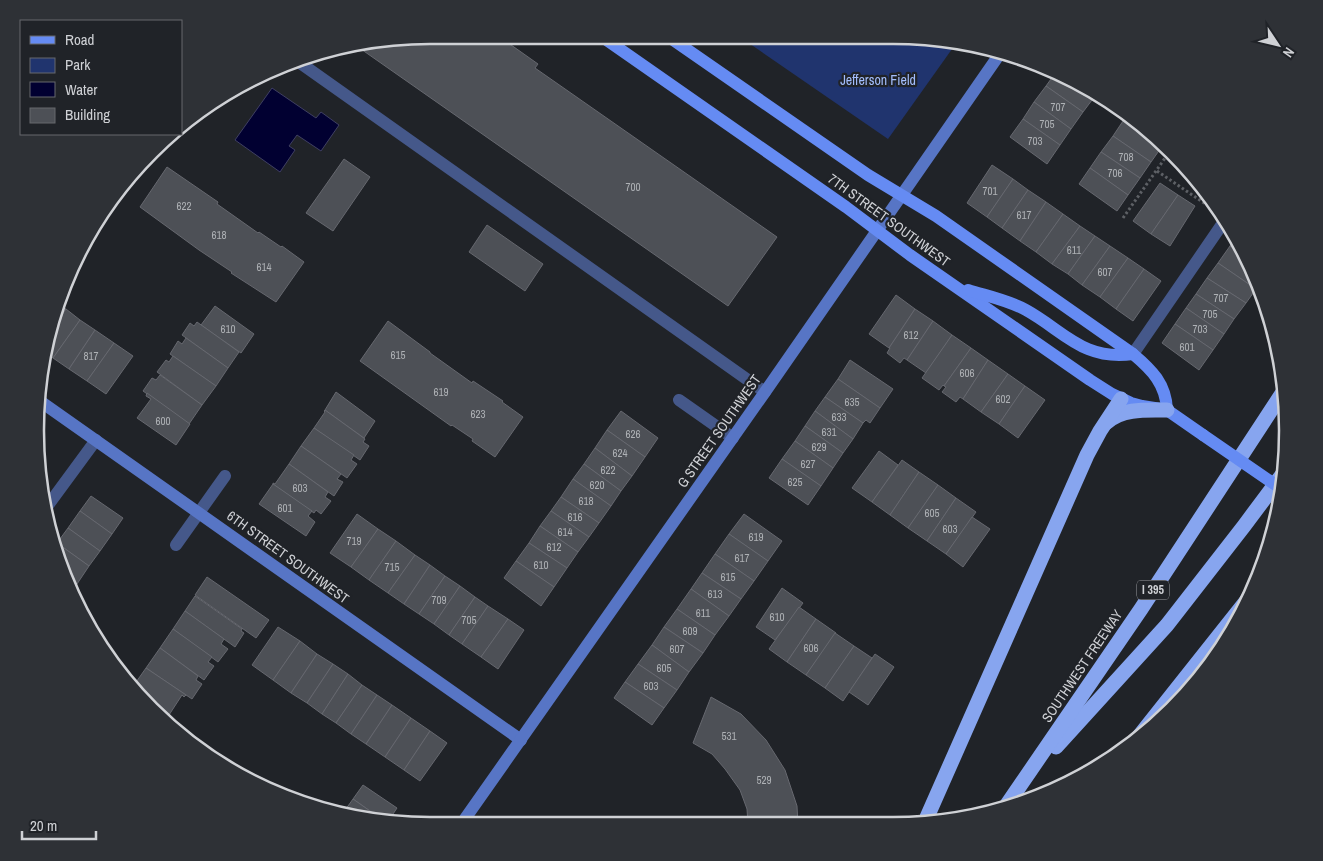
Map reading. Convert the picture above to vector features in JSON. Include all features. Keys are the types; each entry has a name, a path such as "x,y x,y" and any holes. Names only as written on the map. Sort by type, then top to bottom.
{"highway":[{"path":"928,815 1087,455 1121,399"},
{"name":"SOUTHWEST FREEWAY","path":"1011,799 1135,617 1278,400"},
{"path":"1104,425 1116,416 1131,411 1167,410"},
{"path":"1018,788 1167,625 1276,484"},
{"path":"1164,706 1220,635"},
{"path":"1190,674 1204,659"}],"main road":[{"name":"7TH STREET SOUTHWEST","path":"612,44 1065,364 1121,399 1142,406 1167,410 1275,485"},
{"name":"7TH STREET SOUTHWEST","path":"679,44 868,174 936,216 1132,354 1159,381 1166,396 1167,410"},
{"path":"954,285 1023,309 1088,350 1117,356 1132,354"}],"street":[{"name":"G STREET SOUTHWEST","path":"466,817 997,58"},
{"path":"303,65 765,392"},
{"path":"1132,354 1220,226"},
{"path":"679,400 733,438"},
{"name":"6TH STREET SOUTHWEST","path":"45,405 521,740"},
{"path":"50,502 96,440"},
{"path":"176,545 225,476"}],"path":[{"path":"1123,218 1166,157"},
{"path":"1156,171 1205,204"}],"green space":[{"name":"Jefferson Field","path":"750,44 893,44 952,49 888,139"}],"water":[{"path":"272,88 316,118 321,112 339,125 321,151 297,135 289,146 295,150 280,172 235,140"}],"building":[{"path":"430,44 510,44 538,64 535,68 777,237 728,306 362,50"},
{"path":"1052,78 1092,100 1083,112 1046,86"},
{"path":"1046,86 1083,112 1071,129 1034,102"},
{"path":"1034,102 1071,129 1060,145 1023,119"},
{"path":"1023,119 1060,145 1047,164 1010,137"},
{"path":"1123,121 1159,150 1151,162 1113,136"},
{"path":"1113,136 1151,162 1140,178 1101,152"},
{"path":"1101,152 1140,178 1128,195 1090,168"},
{"path":"344,159 370,177 333,231 306,213"},
{"path":"992,165 1013,179 987,217 967,203"},
{"path":"167,167 218,202 217,204 258,233 282,246 304,262 276,302 231,273 140,207"},
{"path":"1090,168 1128,195 1117,211 1079,184"},
{"path":"1013,179 1028,190 1002,228 987,217"},
{"path":"1160,183 1178,195 1151,234 1133,221"},
{"path":"1028,190 1046,202 1020,241 1002,228"},
{"path":"1178,195 1195,206 1170,246 1151,234"},
{"path":"1046,202 1063,214 1036,252 1020,241"},
{"path":"1063,214 1080,226 1052,264 1036,252"},
{"path":"487,225 543,264 525,291 469,252"},
{"path":"1080,226 1095,236 1068,274 1052,264"},
{"path":"1095,236 1110,246 1082,285 1068,274"},
{"path":"1110,246 1128,258 1100,297 1082,285"},
{"path":"1230,246 1239,259 1251,286 1218,263"},
{"path":"1128,258 1144,269 1116,309 1100,297"},
{"path":"1218,263 1251,286 1254,292 1246,303 1207,278"},
{"path":"1144,269 1161,281 1133,321 1116,309"},
{"path":"1207,278 1246,303 1234,319 1196,294"},
{"path":"1196,294 1234,319 1224,334 1186,308"},
{"path":"896,295 915,309 889,348 869,334"},
{"path":"215,306 254,334 241,353 201,325"},
{"path":"1186,308 1224,334 1213,350 1175,324"},
{"path":"66,309 80,320 53,358 51,355 61,316"},
{"path":"915,309 933,321 907,360 904,358 900,363 887,353"},
{"path":"80,320 95,330 69,369 53,358"},
{"path":"388,321 472,383 473,381 523,417 495,457 472,441 473,439 451,426 360,361"},
{"path":"933,321 952,335 926,373 907,360"},
{"path":"197,322 239,352 228,368 182,335 190,323 194,326"},
{"path":"1175,324 1213,350 1199,370 1162,343"},
{"path":"95,330 114,343 87,381 69,369"},
{"path":"952,335 971,348 944,386 939,390 922,378"},
{"path":"186,338 228,368 216,386 170,354 178,341 182,344"},
{"path":"114,343 133,356 106,394 87,381"},
{"path":"971,348 988,360 963,399 960,397 956,402 942,392 946,387 944,386"},
{"path":"173,356 216,386 202,405 157,372 166,360 169,362"},
{"path":"850,360 893,389 880,408 838,379"},
{"path":"988,360 1008,374 981,412 963,399"},
{"path":"1008,374 1025,386 999,424 981,412"},
{"path":"160,375 202,405 189,424 143,391 152,378 156,380"},
{"path":"838,379 880,408 870,423 866,420 863,423 825,397"},
{"path":"1025,386 1045,400 1018,438 999,424"},
{"path":"336,392 375,421 364,438 325,410"},
{"path":"147,393 190,424 176,445 137,418 151,399 146,396"},
{"path":"825,397 863,423 853,439 815,411"},
{"path":"325,410 365,439 363,442 369,446 360,460 314,428"},
{"path":"621,411 658,438 645,457 607,430"},
{"path":"815,411 853,439 843,453 805,426"},
{"path":"805,426 843,453 833,468 795,441"},
{"path":"314,428 354,455 351,460 357,464 347,478 301,446"},
{"path":"607,430 645,457 632,476 595,448"},
{"path":"795,441 833,468 821,486 782,459"},
{"path":"301,446 341,474 337,479 343,482 334,496 289,464"},
{"path":"595,448 632,476 621,491 584,464"},
{"path":"879,451 898,465 872,502 852,488"},
{"path":"782,459 821,486 808,505 769,478"},
{"path":"902,460 919,472 890,515 872,502"},
{"path":"289,464 328,492 325,497 331,501 321,514 316,510 314,513 273,484 275,484"},
{"path":"584,464 621,491 611,506 573,479"},
{"path":"919,472 938,485 908,528 890,515"},
{"path":"573,479 611,506 599,523 561,497"},
{"path":"273,484 312,511 308,516 315,522 306,536 259,504"},
{"path":"938,485 956,498 927,541 908,528"},
{"path":"91,496 123,518 112,534 80,511"},
{"path":"561,497 599,523 589,537 551,511"},
{"path":"956,498 976,512 946,554 927,541"},
{"path":"80,511 112,534 100,551 68,528"},
{"path":"551,511 589,537 578,552 540,526"},
{"path":"357,514 378,529 351,567 330,553"},
{"path":"744,514 782,541 768,561 729,534"},
{"path":"972,517 990,529 963,567 946,554"},
{"path":"540,526 578,552 567,568 529,543"},
{"path":"68,528 100,551 89,566 61,546 60,540"},
{"path":"378,529 396,541 369,580 351,567"},
{"path":"729,534 768,561 754,581 715,554"},
{"path":"396,541 415,555 388,593 369,580"},
{"path":"529,543 567,568 554,587 516,561"},
{"path":"61,546 89,566 77,584 73,579"},
{"path":"715,554 754,581 741,599 702,573"},
{"path":"415,555 430,565 404,604 388,593"},
{"path":"516,561 554,587 541,606 504,578"},
{"path":"430,565 445,576 419,614 404,604"},
{"path":"702,573 741,599 729,616 691,589"},
{"path":"445,576 460,586 434,624 419,614"},
{"path":"207,577 269,620 256,638 195,595"},
{"path":"460,586 475,597 449,635 434,624"},
{"path":"782,588 803,603 775,640 756,627"},
{"path":"691,589 729,616 715,635 677,609"},
{"path":"195,596 242,629 241,631 244,633 235,647 185,611"},
{"path":"475,597 488,606 462,644 449,635"},
{"path":"488,606 508,619 481,657 462,644"},
{"path":"799,607 816,619 787,662 769,649"},
{"path":"677,609 715,635 703,653 664,627"},
{"path":"185,611 224,639 221,644 228,649 218,662 173,629"},
{"path":"508,619 524,630 498,669 481,657"},
{"path":"816,619 836,633 806,675 787,662"},
{"path":"278,627 300,641 273,680 252,665"},
{"path":"664,627 703,653 689,672 652,645"},
{"path":"173,629 212,657 208,662 214,666 204,680 160,648"},
{"path":"835,633 854,646 825,688 806,675"},
{"path":"300,641 317,654 291,693 273,680"},
{"path":"652,645 689,672 677,690 638,664"},
{"path":"854,646 872,658 843,701 825,688"},
{"path":"160,648 198,676 196,680 202,684 192,699 146,668"},
{"path":"317,654 333,664 307,703 291,693"},
{"path":"875,654 894,667 868,705 849,692"},
{"path":"333,664 348,674 322,714 307,703"},
{"path":"638,664 677,690 664,708 625,682"},
{"path":"146,668 186,695 184,697 182,695 169,715 136,682"},
{"path":"348,674 362,685 336,723 322,714"},
{"path":"625,682 664,708 652,725 614,698"},
{"path":"362,685 377,695 351,734 336,723"},
{"path":"377,695 392,705 366,744 351,734"},
{"path":"711,697 741,714 766,740 785,770 797,806 798,817 748,817 747,809 740,790 725,769 712,754 693,743"},
{"path":"392,705 411,718 385,757 366,744"},
{"path":"411,718 430,731 404,770 385,757"},
{"path":"430,731 447,743 420,781 404,770"},
{"path":"363,785 397,808 392,815 373,813 353,799"},
{"path":"353,799 373,813 355,810 347,808"}]}
